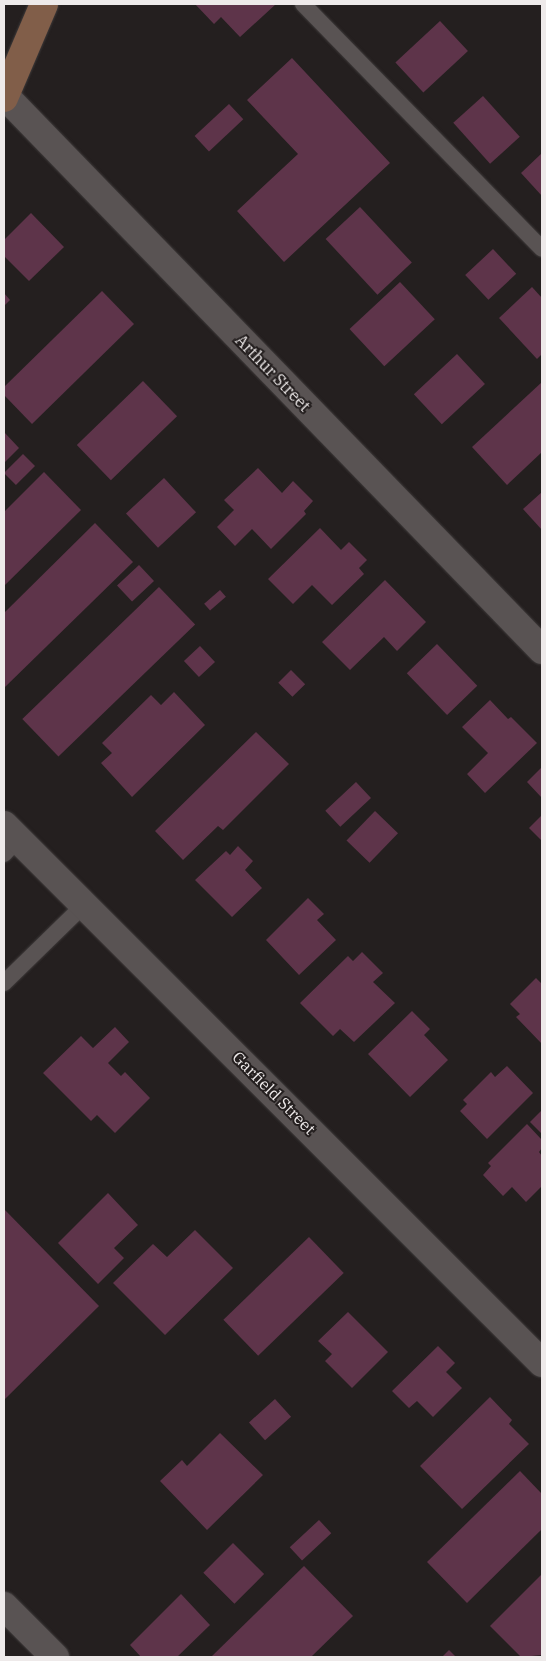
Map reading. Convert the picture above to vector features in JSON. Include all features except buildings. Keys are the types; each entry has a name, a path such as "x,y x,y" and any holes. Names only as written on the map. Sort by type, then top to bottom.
{"street":[{"path":"4,97 44,4"},
{"name":"Arthur Street","path":"4,97 542,650"},
{"name":"Garfield Street","path":"9,839 85,904 542,1363"},
{"path":"4,1606 54,1657"}],"lane":[{"path":"303,4 542,249"},
{"path":"4,983 85,904"}]}
